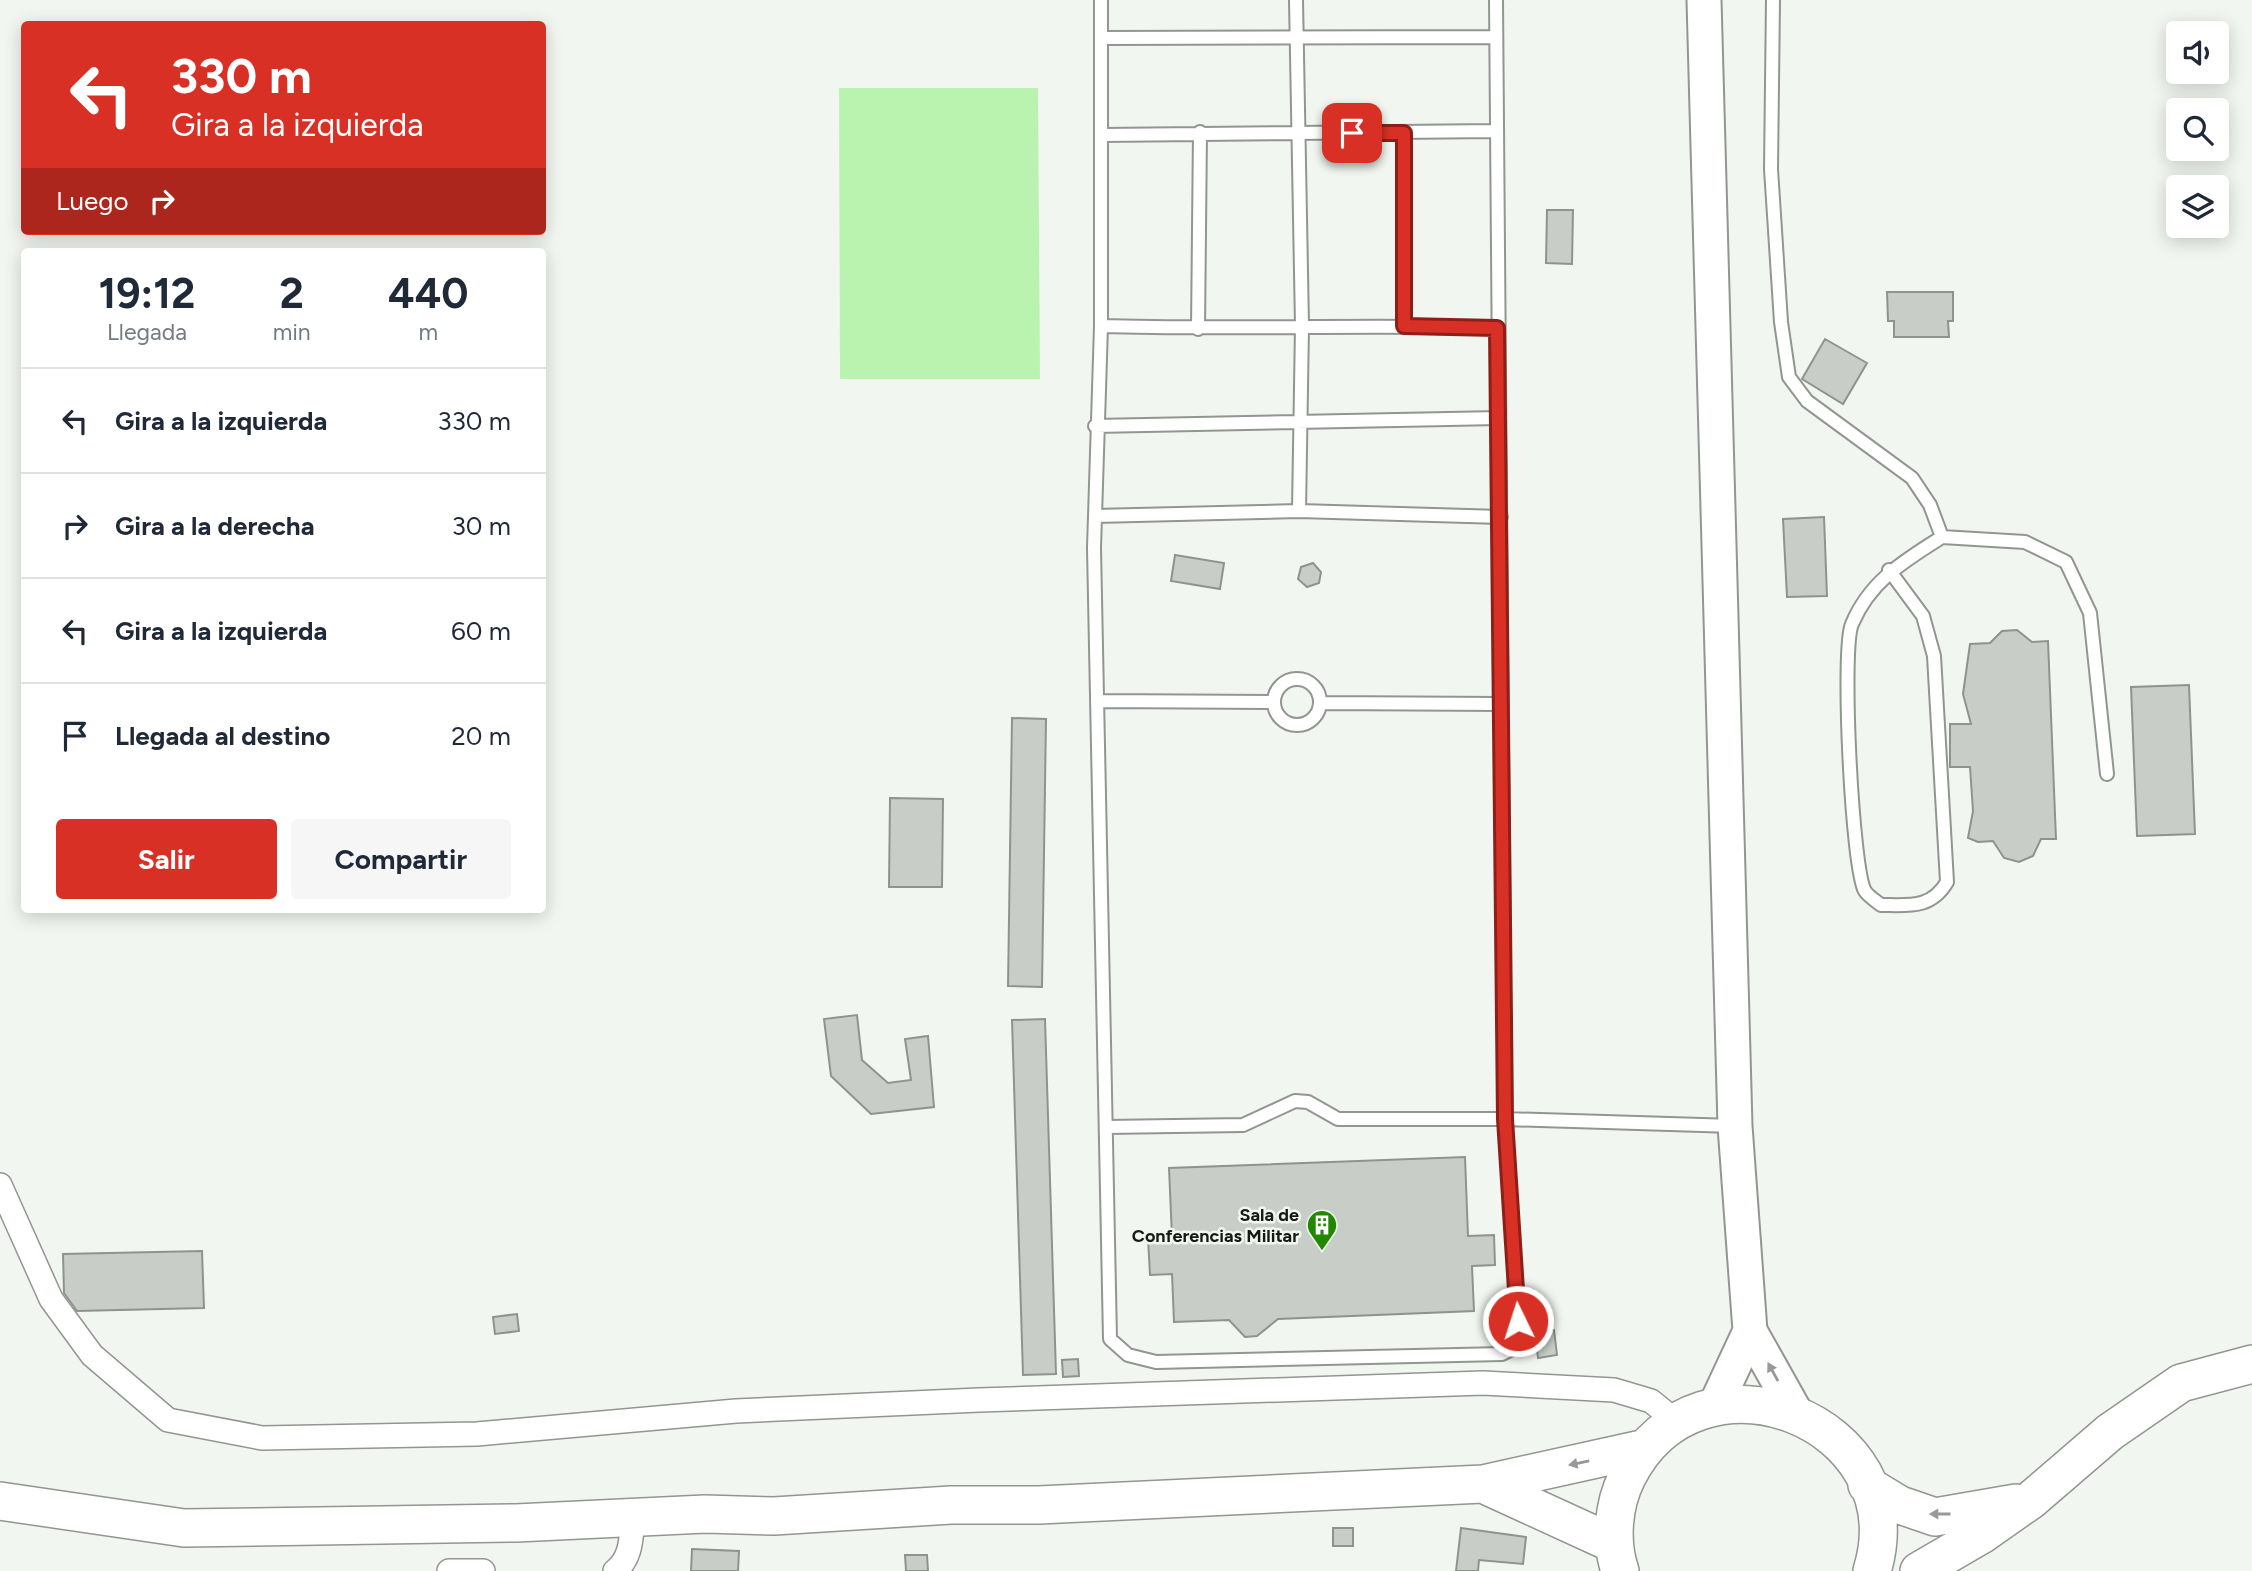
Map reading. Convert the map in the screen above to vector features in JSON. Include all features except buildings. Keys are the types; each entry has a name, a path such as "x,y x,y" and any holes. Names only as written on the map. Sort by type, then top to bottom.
{"main road":[{"path":"1704,0 1735,1126 1750,1331 1796,1413"},
{"path":"1715,1406 1750,1331"},
{"path":"1920,1571 1981,1535 2031,1500 2110,1432 2181,1383 2252,1364"},
{"path":"1483,1484 1617,1558 1618,1503 1633,1465 1646,1448 1677,1422 1715,1406 1756,1404 1796,1413 1831,1435 1852,1458 1867,1485 1876,1525 1872,1571"},
{"path":"0,1501 184,1528 450,1525 705,1514 774,1516 951,1505 1092,1503 1483,1484 1646,1448"},
{"path":"1867,1485 1900,1506 1936,1517 2031,1500"}],"street":[{"path":"0,1185 51,1299 92,1355 168,1420 262,1438 477,1434 736,1411 1483,1384 1614,1390 1651,1401 1677,1422"},
{"path":"615,1571 622,1566 630,1550 633,1517"},
{"path":"449,1571 482,1571"}],"lane":[{"path":"1101,0 1101,326 1095,516 1110,1339 1128,1355 1156,1362 1502,1354 1516,1347 1518,1321 1505,1119 1496,0"},
{"path":"1296,0 1302,326 1298,511"},
{"path":"1773,0 1771,169 1781,322 1789,377 1807,401 1912,478 1930,505 1942,537"},
{"path":"1102,37 1495,37"},
{"path":"1102,135 1496,131"},
{"path":"1198,329 1200,132"},
{"path":"1404,133 1404,326"},
{"path":"1101,326 1198,329 1302,326 1497,328"},
{"path":"1096,426 1499,418"},
{"path":"1095,516 1298,511 1501,517"},
{"path":"1889,570 1923,616 1934,656 1947,882 1941,893 1925,905 1881,905 1864,891 1858,860 1846,677 1850,627 1867,596 1889,570 1942,537 2025,542 2066,562 2090,613 2107,774"},
{"path":"1298,679 1314,687 1320,703 1312,721 1293,725 1277,714 1274,702 1282,685 1298,679"},
{"path":"1098,701 1274,702"},
{"path":"1320,703 1502,704"},
{"path":"1106,1127 1243,1125 1295,1101 1308,1102 1338,1119 1505,1119 1735,1126"}],"green space":[{"path":"839,88 1038,88 1040,379 840,379"}],"place":[{"name":"Sala de Conferencias Militar","path":"1322,1252"}],"route":[{"path":"1352,133 1404,133 1404,326 1497,328 1505,1119 1518,1321"}]}
